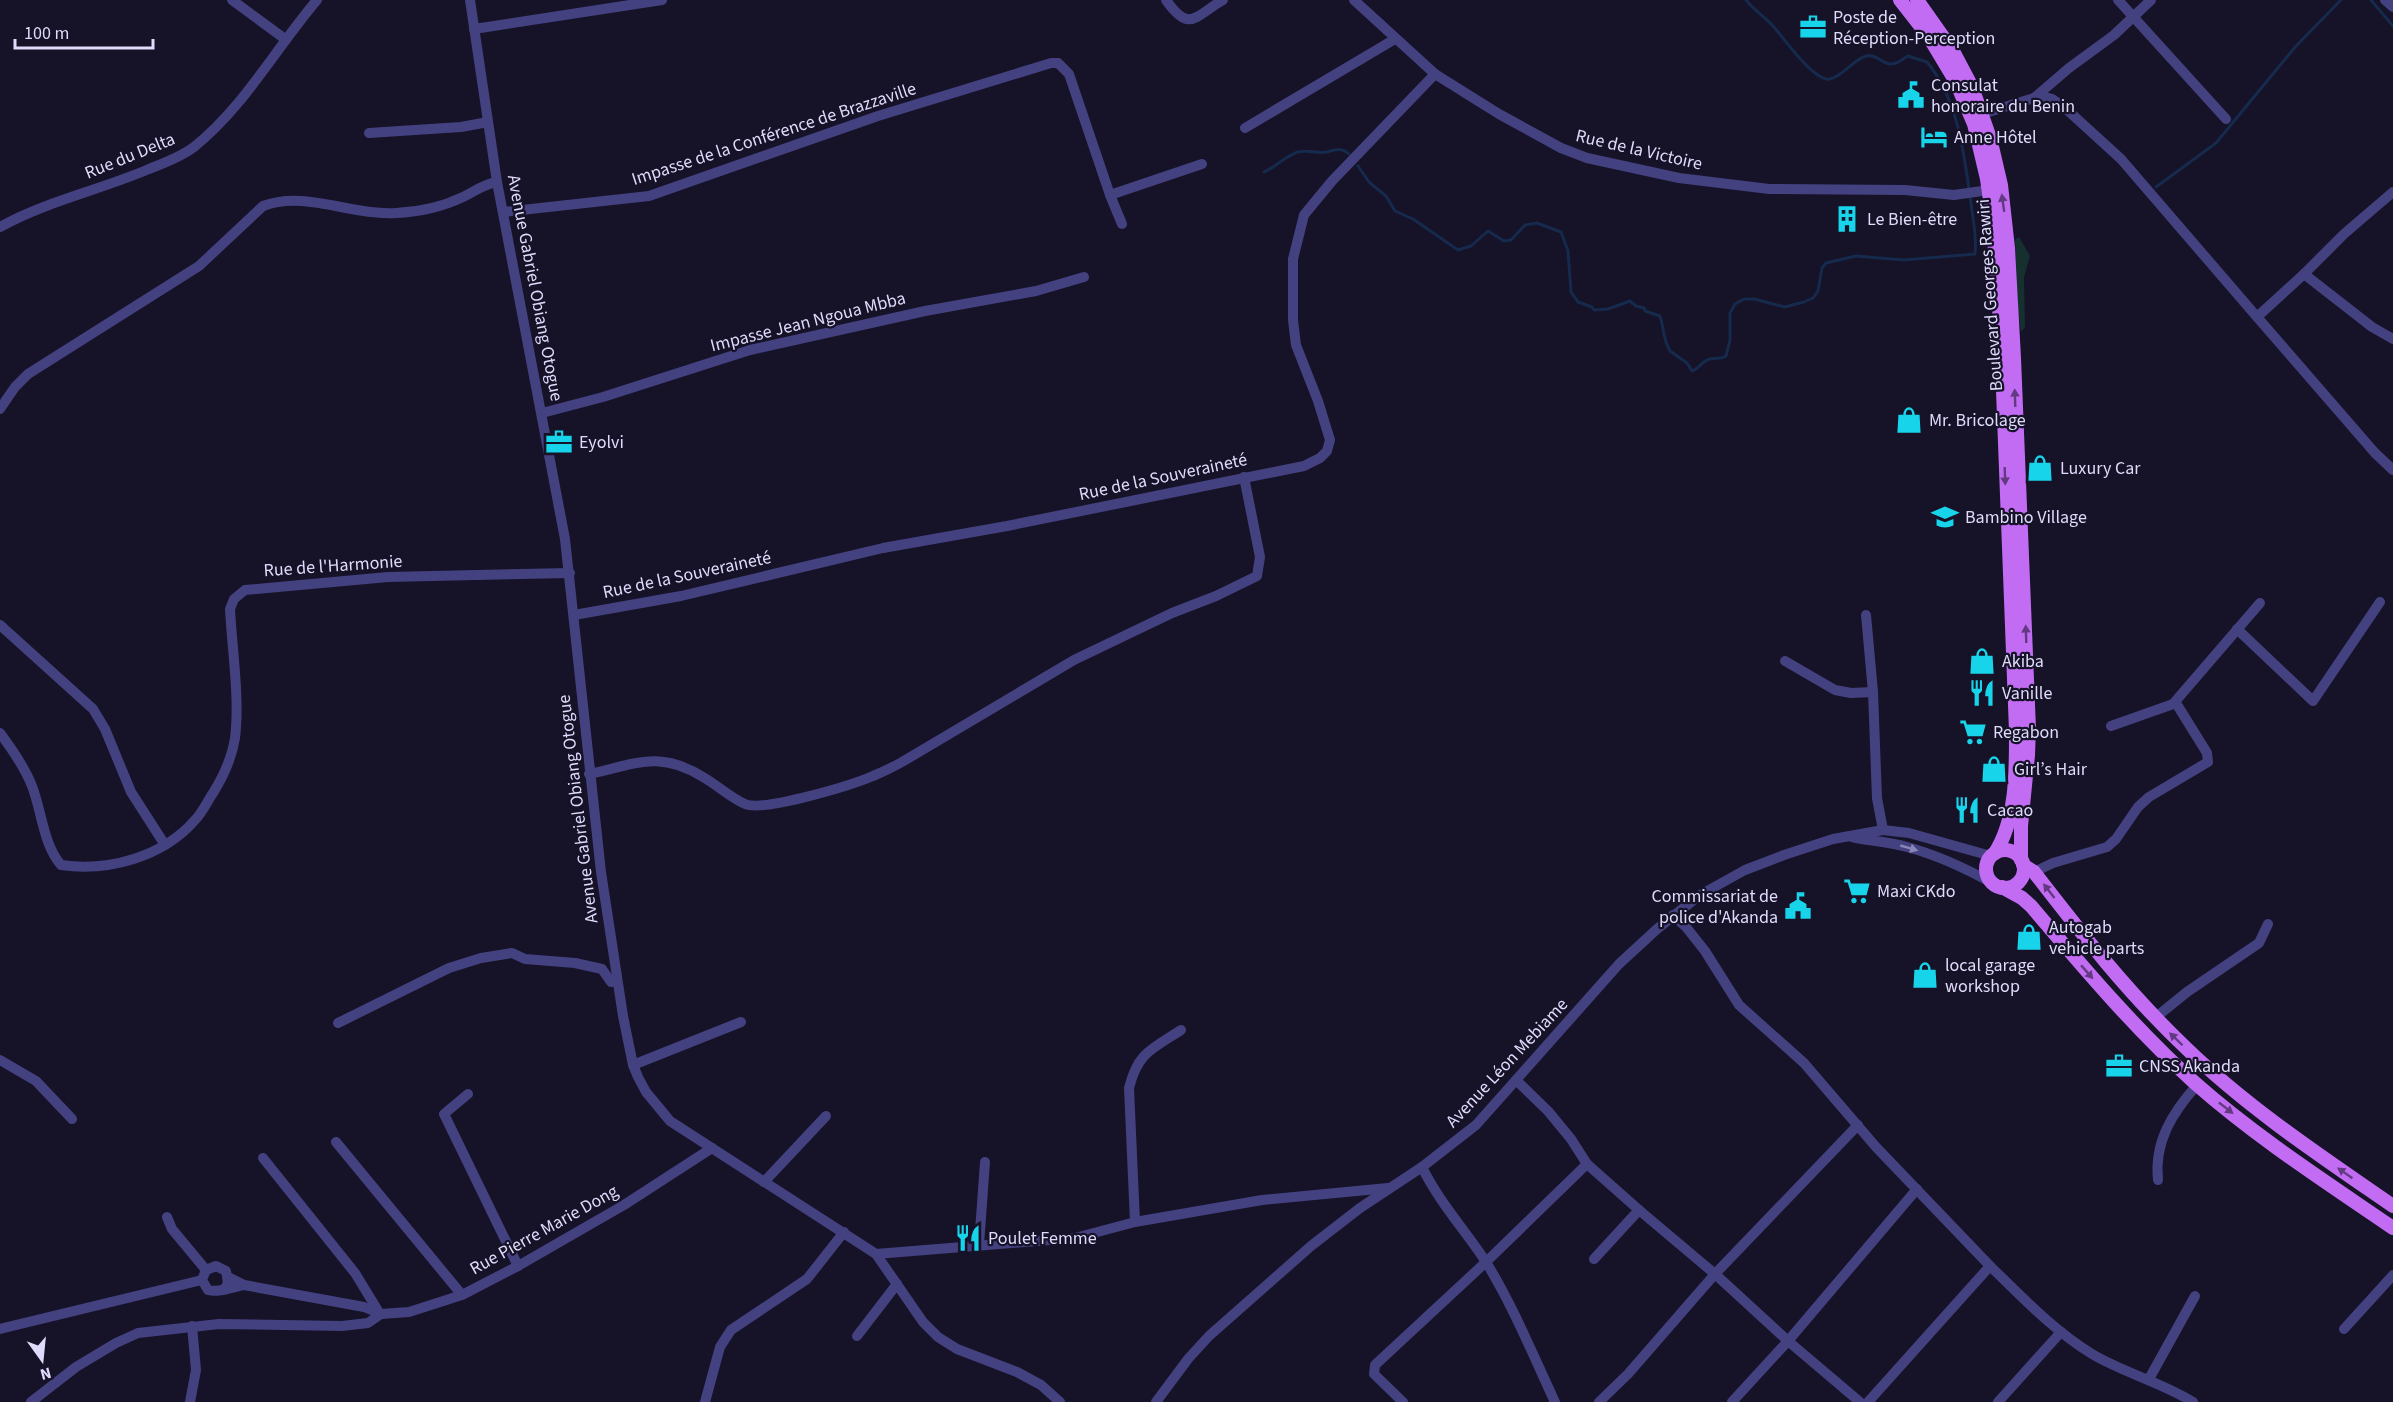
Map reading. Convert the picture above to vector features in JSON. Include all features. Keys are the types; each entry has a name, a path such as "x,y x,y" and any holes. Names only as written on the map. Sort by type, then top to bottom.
{"main road":[{"name":"Boulevard Georges Rawiri","path":"1900,0 1929,37 1956,82 1977,135 1989,190 2001,338 2016,731 2015,772 2009,819 2004,837 1993,854"},
{"name":"Boulevard Georges Rawiri","path":"1917,0 1953,51 1972,87 1993,149 2004,211 2014,358 2029,735 2021,826 2026,866"},
{"path":"2393,1206 2262,1113 2187,1050 2104,961 2026,866 2010,851 1993,854 1986,870 1997,885 2022,898 2031,906 2110,998 2197,1085 2260,1134 2393,1227"},
{"path":"1997,885 2012,886 2020,880 2026,866"}],"street":[{"path":"232,0 285,39"},
{"name":"Rue du Delta","path":"0,227 41,208 137,174 193,148 214,128 260,74 317,0"},
{"name":"Avenue Gabriel Obiang Otogue","path":"470,0 497,182 542,413 570,573 590,774 617,981 633,1065 646,1092 670,1121 876,1254 922,1322 938,1337 957,1348 1017,1372 1041,1385 1060,1402"},
{"path":"474,28 662,0"},
{"path":"1166,0 1177,15 1188,20 1195,19 1223,0"},
{"name":"Rue de la Victoire","path":"1354,0 1435,74 1473,99 1561,148 1587,158 1679,178 1750,187 1970,193 1989,190"},
{"path":"2118,0 2226,120"},
{"path":"2034,98 2069,68 2114,35 2151,0"},
{"path":"2385,0 2393,7"},
{"path":"1245,128 1395,39"},
{"name":"Impasse de la Conférence de Brazzaville","path":"503,212 649,196 878,116 1051,63 1058,63 1069,74 1110,195"},
{"name":"Rue de la Souveraineté","path":"574,615 681,596 872,550 1007,526 1304,466 1328,451 1330,440 1326,423 1296,345 1293,320 1293,259 1304,215 1332,181 1435,74"},
{"path":"1982,114 2042,96 2064,107 2121,159 2375,453 2393,470"},
{"path":"369,132 461,127 488,122"},
{"path":"1122,224 1110,195 1202,164"},
{"path":"0,409 15,387 28,374 199,266 262,206 274,202 300,201 378,213 404,213 435,208 497,182"},
{"path":"2257,316 2344,234 2393,192"},
{"path":"2304,274 2372,327 2393,339"},
{"name":"Impasse Jean Ngoua Mbba","path":"542,413 603,397 750,350 925,311 1013,296 1084,277"},
{"path":"590,774 650,761 666,761 683,766 747,805 757,806 770,805 874,776 902,762 1074,660 1172,613 1216,596 1257,576 1260,557 1244,477"},
{"name":"Rue de l'Harmonie","path":"0,733 23,766 32,787 52,855 61,865 80,868 111,865 147,854 165,845 197,819 221,779 235,741 237,721 230,609 234,599 245,590 388,577 570,573"},
{"path":"2237,629 2313,700 2379,602"},
{"path":"2173,704 2260,603"},
{"path":"1866,615 1873,692 1877,798 1883,830"},
{"path":"0,625 93,710 105,729 131,792 165,845"},
{"path":"1785,660 1835,690 1851,693 1873,692"},
{"path":"2026,866 2053,863 2107,847 2149,797 2208,762 2207,753 2178,704 2111,726"},
{"name":"Avenue Léon Mebiame","path":"1156,1402 1188,1359 1219,1327 1318,1240 1388,1188 1422,1167 1476,1125 1619,964 1673,915 1723,880 1806,848 1883,830 1909,833 1993,854"},
{"path":"1852,836 1915,849 1953,863 1997,885"},
{"path":"1673,915 1705,951 1739,1005 1804,1063 1876,1148 1990,1266 2061,1332 2093,1354 2193,1402"},
{"path":"2155,1018 2187,992 2259,943 2268,924"},
{"path":"338,1023 449,968 481,958 512,953 525,959 575,963 602,969 611,982 617,981"},
{"path":"633,1065 741,1022"},
{"path":"1135,1222 1129,1088 1133,1071 1143,1055 1182,1029"},
{"path":"0,1060 36,1080 72,1119"},
{"path":"1516,1080 1554,1118 1587,1164 1860,1402"},
{"path":"2158,1180 2158,1148 2172,1118 2197,1085"},
{"path":"468,1094 444,1114 518,1266"},
{"path":"764,1182 826,1116"},
{"path":"1599,1402 1628,1374 1715,1274 1858,1125"},
{"path":"336,1142 462,1294"},
{"name":"Rue Pierre Marie Dong","path":"381,1314 409,1312 462,1294 518,1266 624,1205 712,1148"},
{"path":"263,1158 355,1273 381,1314"},
{"path":"979,1245 985,1162"},
{"path":"1402,1402 1374,1374 1373,1367 1587,1164"},
{"path":"1422,1167 1431,1186 1486,1262 1555,1402"},
{"path":"876,1254 1075,1238 1135,1222 1262,1200 1388,1188"},
{"path":"1732,1402 1788,1341 1917,1189"},
{"path":"1594,1259 1639,1210"},
{"path":"167,1217 172,1229 204,1275 204,1286 214,1292 227,1282 364,1307 381,1314"},
{"path":"705,1402 720,1347 731,1330 807,1279 844,1232"},
{"path":"0,1329 204,1275 216,1266 222,1267 227,1282"},
{"path":"1868,1402 1990,1266"},
{"path":"2344,1329 2393,1275"},
{"path":"857,1336 897,1284"},
{"path":"2149,1379 2195,1296"},
{"path":"31,1402 76,1367 116,1343 138,1333 219,1324 342,1326 368,1323 381,1314"},
{"path":"190,1402 196,1370 192,1326"},
{"path":"1998,1402 2061,1332"}],"green space":[{"path":"2019,237 2030,256 2024,277 2025,327 2021,332 2015,240"}],"waterway":[{"path":"1358,166 1369,182 1386,196 1395,211 1413,219 1458,250 1471,246 1488,231 1504,241 1511,240 1525,225 1537,223 1561,232 1568,251 1571,292 1578,302 1594,310 1608,309 1630,301 1644,308 1645,311 1660,316 1670,351 1687,363 1692,371 1703,362 1726,356 1730,340 1730,313 1735,304 1744,299 1754,299 1785,307 1813,298 1818,291 1822,268 1826,263 1856,256 1904,260 1975,254 1974,222 1958,129 1946,94 1938,77 1927,62 1908,56 1899,62 1888,64 1866,56 1835,77 1823,78 1808,67 1773,26 1746,0"},
{"path":"2156,187 2216,143 2296,46 2341,0"},
{"path":"2371,0 2393,26"},
{"path":"1264,172 1298,152 1344,150 1349,154"}],"place":[{"name":"Poste de Réception-Perception","path":"1813,27"},
{"name":"Consulat honoraire du Benin","path":"1911,95"},
{"name":"Anne Hôtel","path":"1934,137"},
{"name":"Le Bien-être","path":"1847,219"},
{"name":"Mr. Bricolage","path":"1909,420"},
{"name":"Eyolvi","path":"559,442"},
{"name":"Luxury Car","path":"2040,468"},
{"name":"Bambino Village","path":"1945,517"},
{"name":"Akiba","path":"1982,661"},
{"name":"Vanille","path":"1982,693"},
{"name":"Regabon","path":"1973,732"},
{"name":"Girl’s Hair","path":"1994,769"},
{"name":"Cacao","path":"1967,810"},
{"name":"Maxi CKdo","path":"1857,891"},
{"name":"Commissariat de police d'Akanda","path":"1798,906"},
{"name":"Autogab vehicle parts","path":"2029,937"},
{"name":"local garage workshop","path":"1925,975"},
{"name":"CNSS Akanda","path":"2119,1066"},
{"name":"Poulet Femme","path":"968,1238"}]}
